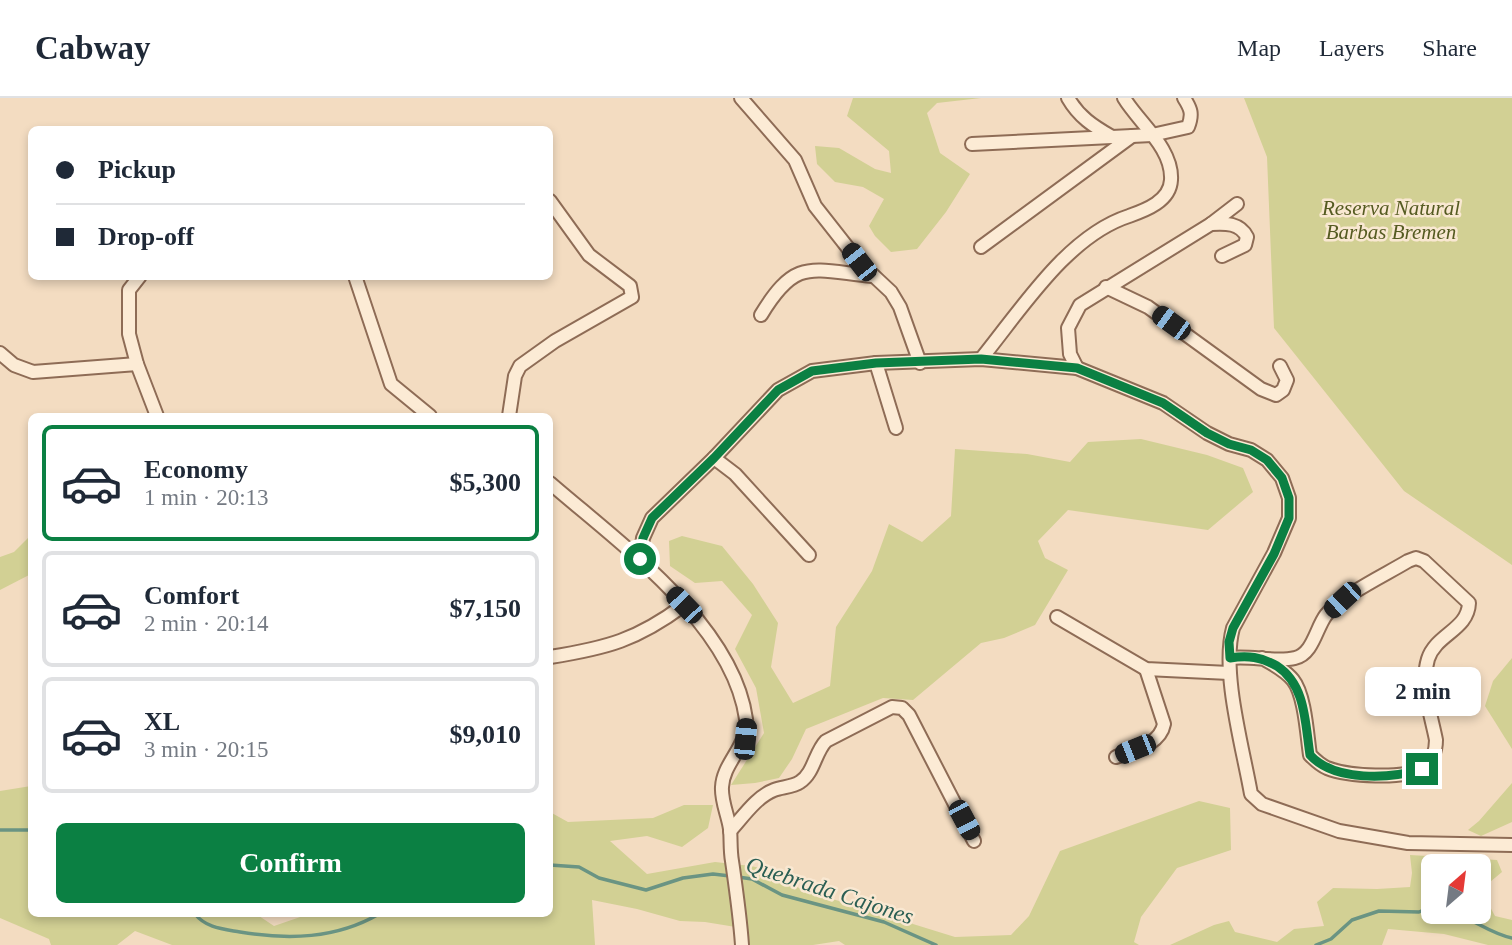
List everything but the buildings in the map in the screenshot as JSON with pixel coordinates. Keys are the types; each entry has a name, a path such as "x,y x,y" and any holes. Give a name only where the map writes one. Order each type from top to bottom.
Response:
{"street":[{"path":"741,98 795,160 816,206 872,276 891,292 900,307 920,363"},
{"path":"1068,98 1076,112 1091,125 1112,137"},
{"path":"981,359 1062,259 1100,227 1146,210 1168,192 1171,179 1166,156 1124,98"},
{"path":"972,144 1152,135 1188,127 1192,110 1184,98"},
{"path":"981,247 1132,136"},
{"path":"1077,368 1070,354 1068,328 1080,304 1210,224 1237,204"},
{"path":"509,413 515,376 520,366 555,341 632,297 629,286 589,255 553,205"},
{"path":"1210,224 1243,228 1247,237 1245,245 1222,256"},
{"path":"761,315 776,289 794,274 812,270 872,276"},
{"path":"138,280 129,290 129,334 156,413"},
{"path":"356,280 391,384 426,413"},
{"path":"1106,287 1148,307 1261,389 1276,395 1283,390 1287,380 1280,366"},
{"path":"0,352 14,365 33,372 137,364"},
{"path":"640,559 643,538 652,518 778,390 812,371 876,363 981,359 1077,368 1163,403 1207,433 1229,444 1251,450 1267,460 1282,478 1289,498 1289,518 1274,554 1233,628 1229,642 1229,673 1251,794 1262,804 1339,831 1408,843 1512,845"},
{"path":"876,363 897,428"},
{"path":"714,458 736,474 809,555"},
{"path":"553,486 640,559 684,605 723,656 739,687 746,722 745,739 723,776 722,791 730,831 742,945"},
{"path":"1230,658 1262,658 1296,658 1306,652 1326,615 1342,600 1416,558 1424,561 1469,603 1469,613 1463,622 1434,646 1428,657 1424,681 1436,750 1422,769 1405,774 1357,774 1326,768 1317,762 1310,755 1300,694 1295,682 1285,672 1262,658"},
{"path":"553,656 598,649 632,637 656,626 684,605"},
{"path":"1057,617 1146,669 1229,673"},
{"path":"1116,757 1153,742 1162,733 1164,724 1146,669"},
{"path":"730,831 757,801 771,791 800,783 826,741 892,707 901,708 909,715 974,841"}],"green space":[{"path":"853,98 981,98 937,103 927,113 940,153 970,174 946,212 917,249 891,252 869,226 884,199 863,187 835,182 817,164 815,146 839,148 875,169 891,173 889,151 847,116"},
{"name":"Reserva Natural Barbas Bremen","path":"1244,98 1512,98 1512,565 1404,491 1274,328 1267,157"},
{"path":"1141,439 1207,455 1243,468 1253,492 1208,530 1068,510 1038,541 1045,558 1068,570 1035,625 1004,638 981,643 913,700 883,698 806,729 792,759 779,778 731,785 764,733 756,688 735,649 752,615 722,581 695,583 670,566 669,541 682,536 722,546 753,584 778,623 771,667 793,703 830,686 836,627 872,571 889,524 922,542 951,516 955,449 1027,454 1070,462 1088,442"},
{"path":"28,538 28,576 0,590 0,557 14,552"},
{"path":"1512,658 1512,749 1485,706 1493,681"},
{"path":"1512,783 1512,822 1481,836 1468,830 1479,821"},
{"path":"28,786 28,917 260,917 274,926 300,917 553,917 553,814 568,822 653,818 684,805 713,805 708,828 682,847 647,836 610,841 647,874 715,862 751,866 773,871 802,890 839,901 879,904 913,924 955,937 1011,935 1029,916 1060,851 1199,801 1230,808 1231,850 1177,868 1141,917 1134,942 1139,945 845,945 839,941 813,945 748,945 748,929 680,921 592,900 595,945 172,945 135,931 117,945 51,945 49,939 0,918 0,791"},
{"path":"1410,855 1421,856 1421,924 1491,924 1491,909 1495,916 1512,920 1512,945 1488,945 1444,934 1388,929 1382,945 1170,945 1229,921 1235,932 1277,942 1294,929 1324,926 1317,902 1333,888 1410,887"},
{"path":"1491,860 1497,860 1502,872 1491,881"}],"waterway":[{"name":"Quebrada Cajones","path":"0,830 28,830"},
{"name":"Quebrada Cajones","path":"553,865 579,867 599,878 646,890 683,878 713,874 730,876"},
{"name":"Quebrada Cajones","path":"738,877 752,879 782,895 884,922 936,945"},
{"name":"Quebrada Cajones","path":"1316,945 1331,939 1352,920 1379,911 1421,911"},
{"name":"Quebrada Cajones","path":"197,917 221,929 276,936 329,933 373,917"},
{"name":"Quebrada Cajones","path":"1479,924 1512,938"}],"route":[{"path":"640,559 643,538 652,518 778,390 812,371 876,363 981,359 1077,368 1163,403 1207,433 1229,444 1251,450 1267,460 1282,478 1289,498 1289,518 1274,554 1233,628 1229,642 1230,658 1262,658 1285,672 1295,682 1300,694 1310,755 1326,768 1379,775 1405,774 1422,769"}]}
